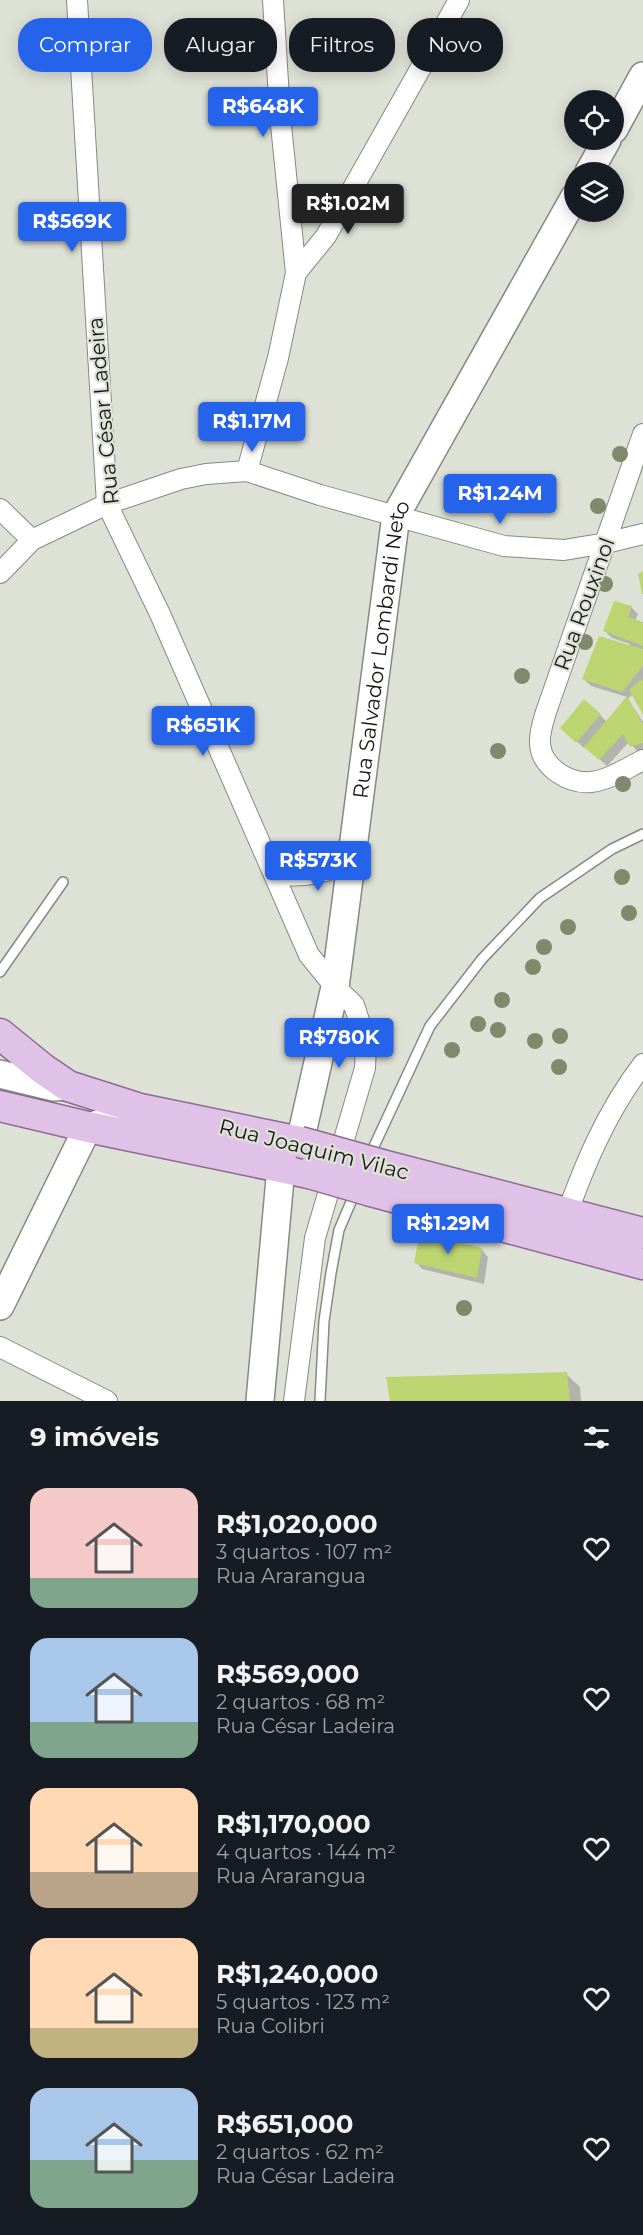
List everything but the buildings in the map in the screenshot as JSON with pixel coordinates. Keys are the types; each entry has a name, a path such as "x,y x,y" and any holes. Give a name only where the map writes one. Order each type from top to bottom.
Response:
{"main road":[{"path":"624,111 643,76"},
{"name":"Rua Salvador Lombardi Neto","path":"260,1401 288,1148 335,987 396,515 564,216"},
{"name":"Rua Joaquim Vilac","path":"0,1034 68,1086 140,1109 288,1148 557,1241 643,1264"},
{"path":"0,1074 53,1087 68,1086"},
{"name":"Rua Joaquim Vilac","path":"0,1106 88,1127 288,1148 309,1173 377,1178 567,1213 643,1233"},
{"path":"0,1306 88,1127 140,1109"}],"street":[{"name":"Rua César Ladeira","path":"76,0 107,504 160,615 309,954 335,987 354,1005 366,1042 365,1068 315,1238 294,1401"},
{"path":"247,471 278,358 296,273 280,115 273,0"},
{"path":"296,273 326,236 459,0"},
{"name":"Rua Rouxinol","path":"643,434 540,730 540,745 545,760 568,779 593,782 611,777 643,760"},
{"path":"0,573 32,540 107,504 189,477 247,471 320,495 504,546 564,550 643,534"},
{"path":"0,509 32,540"},
{"path":"274,874 302,876 319,873 336,868 353,859"},
{"path":"557,1241 597,1137 623,1090 643,1064"},
{"path":"0,1347 107,1401"}],"lane":[{"path":"320,1401 324,1320 339,1230 379,1133 430,1026 482,959 540,898 612,849 643,834"},
{"path":"0,972 63,882"}]}
